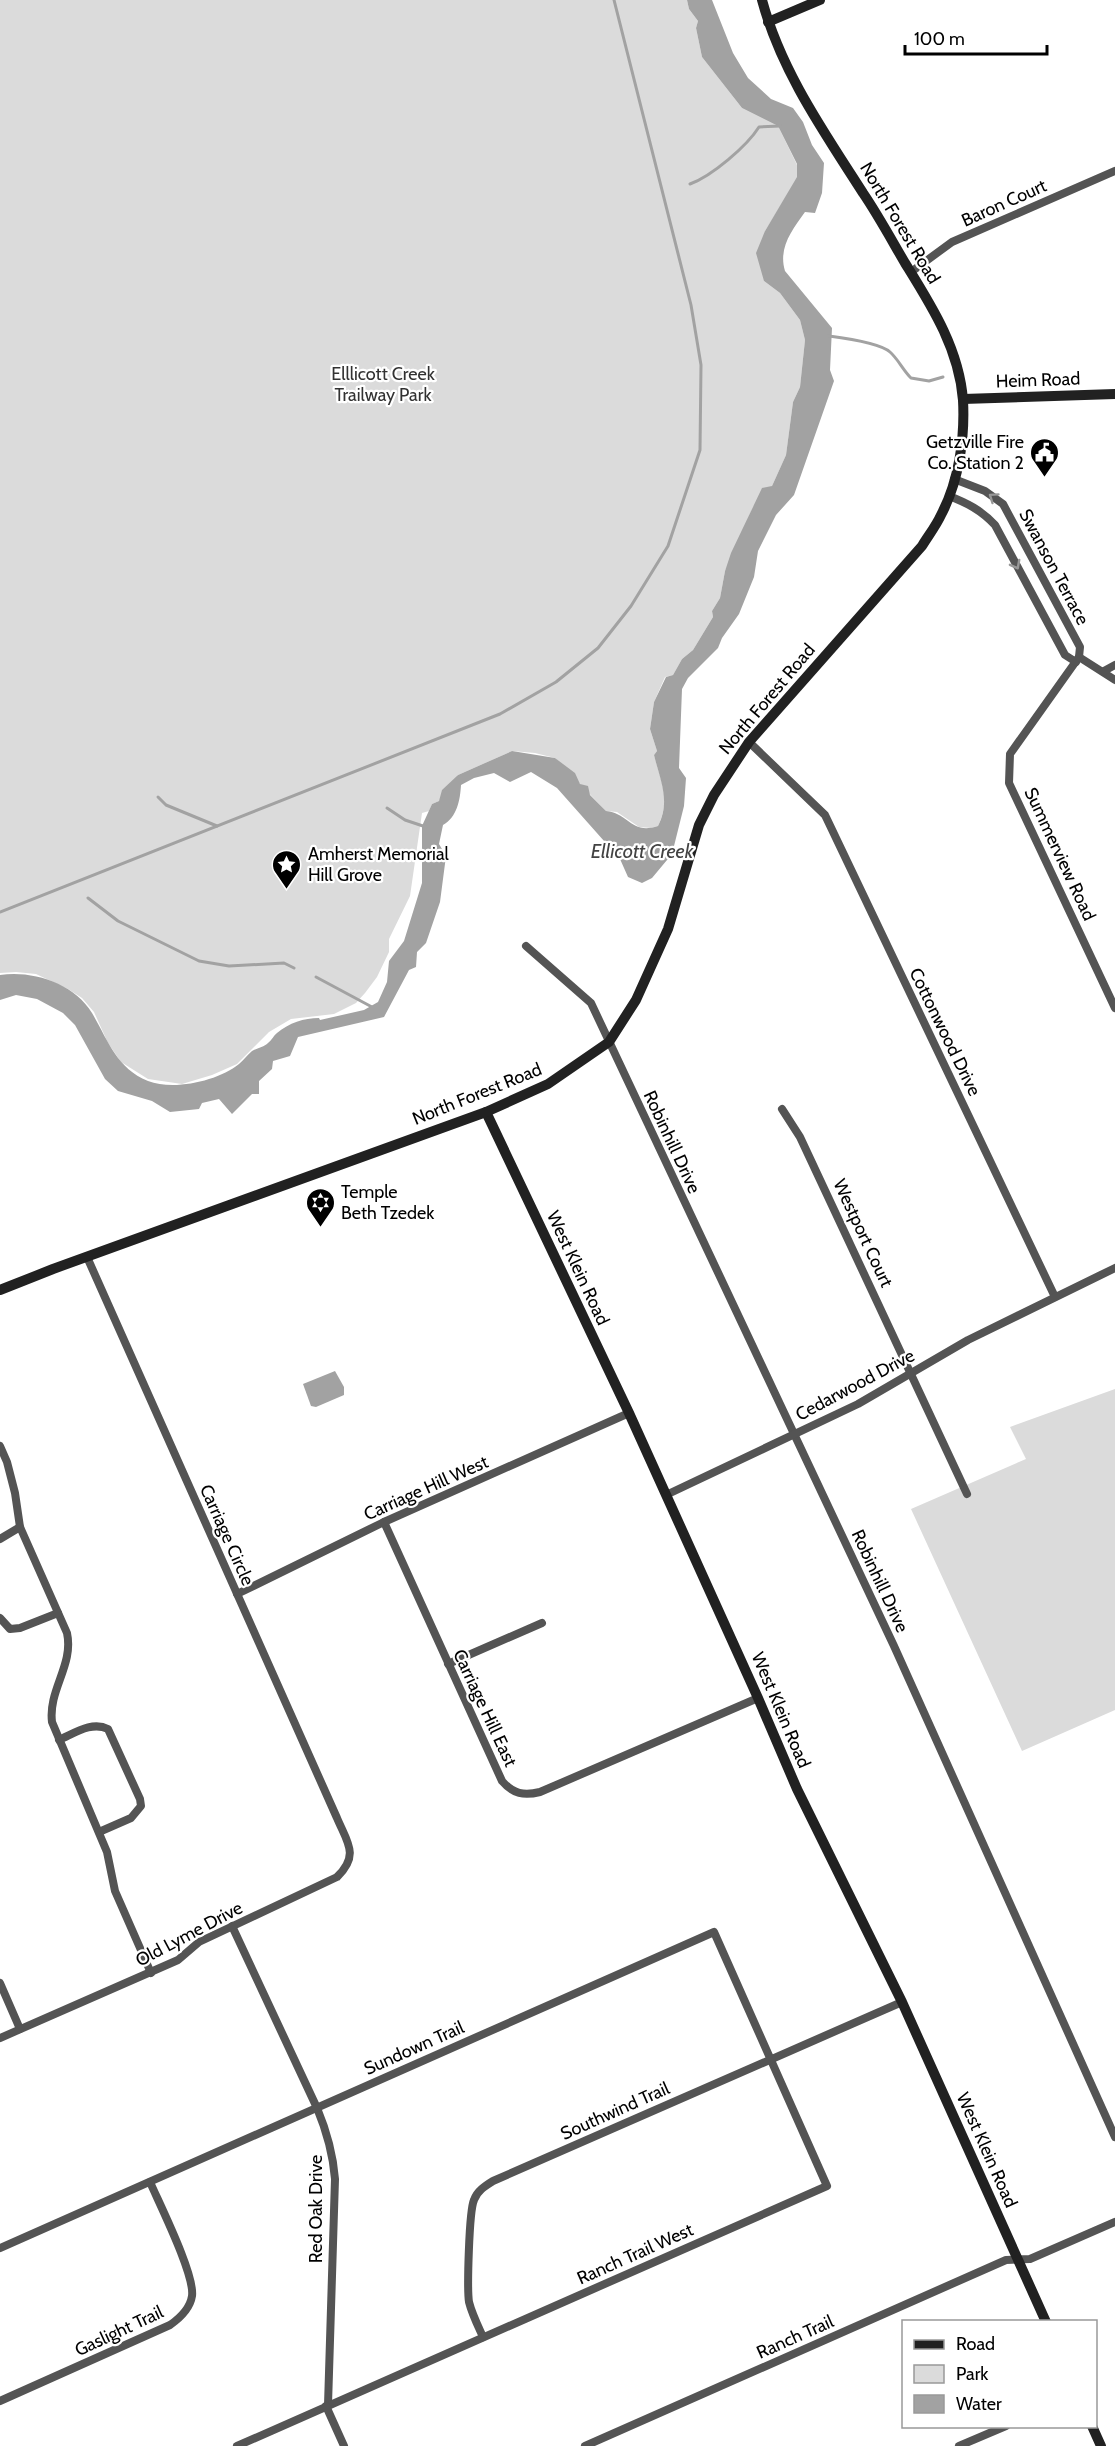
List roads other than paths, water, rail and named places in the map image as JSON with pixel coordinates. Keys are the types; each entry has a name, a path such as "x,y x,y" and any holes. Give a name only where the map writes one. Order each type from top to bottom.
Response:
{"street":[{"name":"North Forest Road","path":"0,1290 486,1112 548,1084 609,1042 636,1000 668,929 699,825 714,795 749,742 922,546 941,515 954,479 963,435 963,399 957,367 945,331 864,195 813,117 768,22 762,0"},
{"path":"768,22 820,0"},
{"name":"Baron Court","path":"911,272 952,242 1115,171"},
{"name":"Heim Road","path":"963,399 1115,394"},
{"name":"Swanson Terrace","path":"954,479 985,491 1003,504 1080,647 1077,659"},
{"name":"Swanson Terrace","path":"949,496 971,505 995,525 1065,655 1104,671 1115,680"},
{"name":"Summerview Road","path":"1077,659 1010,754 1009,783 1115,1008"},
{"path":"1104,671 1115,665"},
{"name":"Cottonwood Drive","path":"749,742 825,815 1055,1298"},
{"name":"Robinhill Drive","path":"526,946 591,1003 922,1708 1115,2137"},
{"name":"Westport Court","path":"782,1109 800,1137 967,1494"},
{"name":"West Klein Road","path":"486,1112 629,1413 797,1789 902,2002 1045,2320"},
{"name":"Carriage Circle","path":"87,1257 339,1825"},
{"path":"1055,1298 1115,1268"},
{"name":"Cedarwood Drive","path":"666,1495 858,1404 968,1340 1055,1298"},
{"name":"Carriage Hill West","path":"237,1594 384,1522 629,1413"},
{"path":"0,1446 10,1472 20,1527 58,1613 69,1644 67,1662 51,1707 52,1722 107,1852 115,1891 151,1973"},
{"name":"Carriage Hill East","path":"384,1522 502,1781 513,1791 522,1795 540,1792 758,1698"},
{"path":"0,1539 20,1527"},
{"path":"0,1618 10,1629 20,1628 58,1613"},
{"path":"448,1664 542,1623"},
{"path":"59,1740 92,1725 108,1729 140,1799 141,1806 131,1818 99,1832"},
{"name":"Old Lyme Drive","path":"0,2038 151,1973 178,1960 199,1942 337,1877 349,1863 351,1856 339,1825"},
{"name":"Red Oak Drive","path":"232,1926 317,2108 330,2142 335,2180 327,2406 344,2446"},
{"name":"Sundown Trail","path":"0,2248 714,1932 771,2059"},
{"path":"0,1983 20,2029"},
{"name":"Southwind Trail","path":"483,2337 472,2311 468,2293 472,2206 478,2193 493,2181 902,2002"},
{"name":"Ranch Trail West","path":"237,2446 827,2186 771,2059"},
{"name":"Gaslight Trail","path":"0,2401 170,2325 186,2311 190,2303 192,2284 150,2182"},
{"name":"Ranch Trail","path":"585,2446 1005,2260 1030,2259 1115,2222"},
{"path":"959,2446 1004,2428"},
{"path":"1092,2428 1101,2446"}],"water":[{"name":"Ellicott Creek","path":"687,0 712,0 733,53 748,78 771,99 793,108 803,122 812,145 824,163 822,193 815,213 805,212 795,226 785,247 783,263 785,271 832,328 830,370 834,381 794,495 776,515 758,551 754,577 739,614 722,638 718,648 688,678 682,689 679,768 686,778 684,806 672,854 652,878 642,883 628,877 620,859 557,788 531,772 510,782 494,773 474,778 461,785 457,808 452,818 443,825 439,844 446,856 440,902 426,943 417,952 416,967 409,970 384,1017 298,1037 290,1056 273,1061 272,1069 259,1081 259,1094 252,1094 232,1114 219,1099 202,1103 199,1109 170,1112 152,1101 118,1091 105,1079 75,1025 63,1013 37,999 16,995 0,1000 0,975 38,977 63,986 75,994 92,1013 120,1061 137,1075 159,1084 195,1083 230,1070 252,1051 266,1044 282,1029 292,1024 308,1019 319,1018 320,1020 364,1010 378,1002 387,982 389,961 404,941 422,883 422,826 432,804 439,801 442,790 458,775 512,751 555,758 575,773 580,784 588,786 590,795 606,811 620,815 642,828 658,826 664,808 664,799 654,755 657,751 650,729 654,702 666,677 673,675 682,659 693,650 713,617 712,611 720,598 731,553 762,488 772,486 786,455 793,402 800,387 805,340 800,320 780,293 764,281 756,253 765,231 797,177 797,164 778,126 742,108 702,57 696,28 698,21 689,9"},
{"path":"335,1371 344,1387 344,1395 316,1407 311,1406 303,1384"}],"waterway":[{"path":"0,912 500,714 556,682 598,648 631,606 668,546 700,450 701,365 691,305 614,0"},
{"path":"690,184 728,160 759,127 780,126"},
{"path":"829,336 861,341 885,349 893,355 911,378 929,381 943,377"},
{"path":"158,797 166,805 217,826"},
{"path":"387,808 405,820 426,827"},
{"path":"88,898 118,921 199,961 229,966 284,963 294,968"},
{"path":"316,977 372,1007"}],"place":[{"name":"Getzville Fire Co. Station 2","path":"1045,478"},
{"name":"Amherst Memorial Hill Grove","path":"287,890"},
{"name":"Temple Beth Tzedek","path":"320,1228"}],"park label":[{"name":"Elllicott Creek Trailway Park","path":"383,384"}]}
